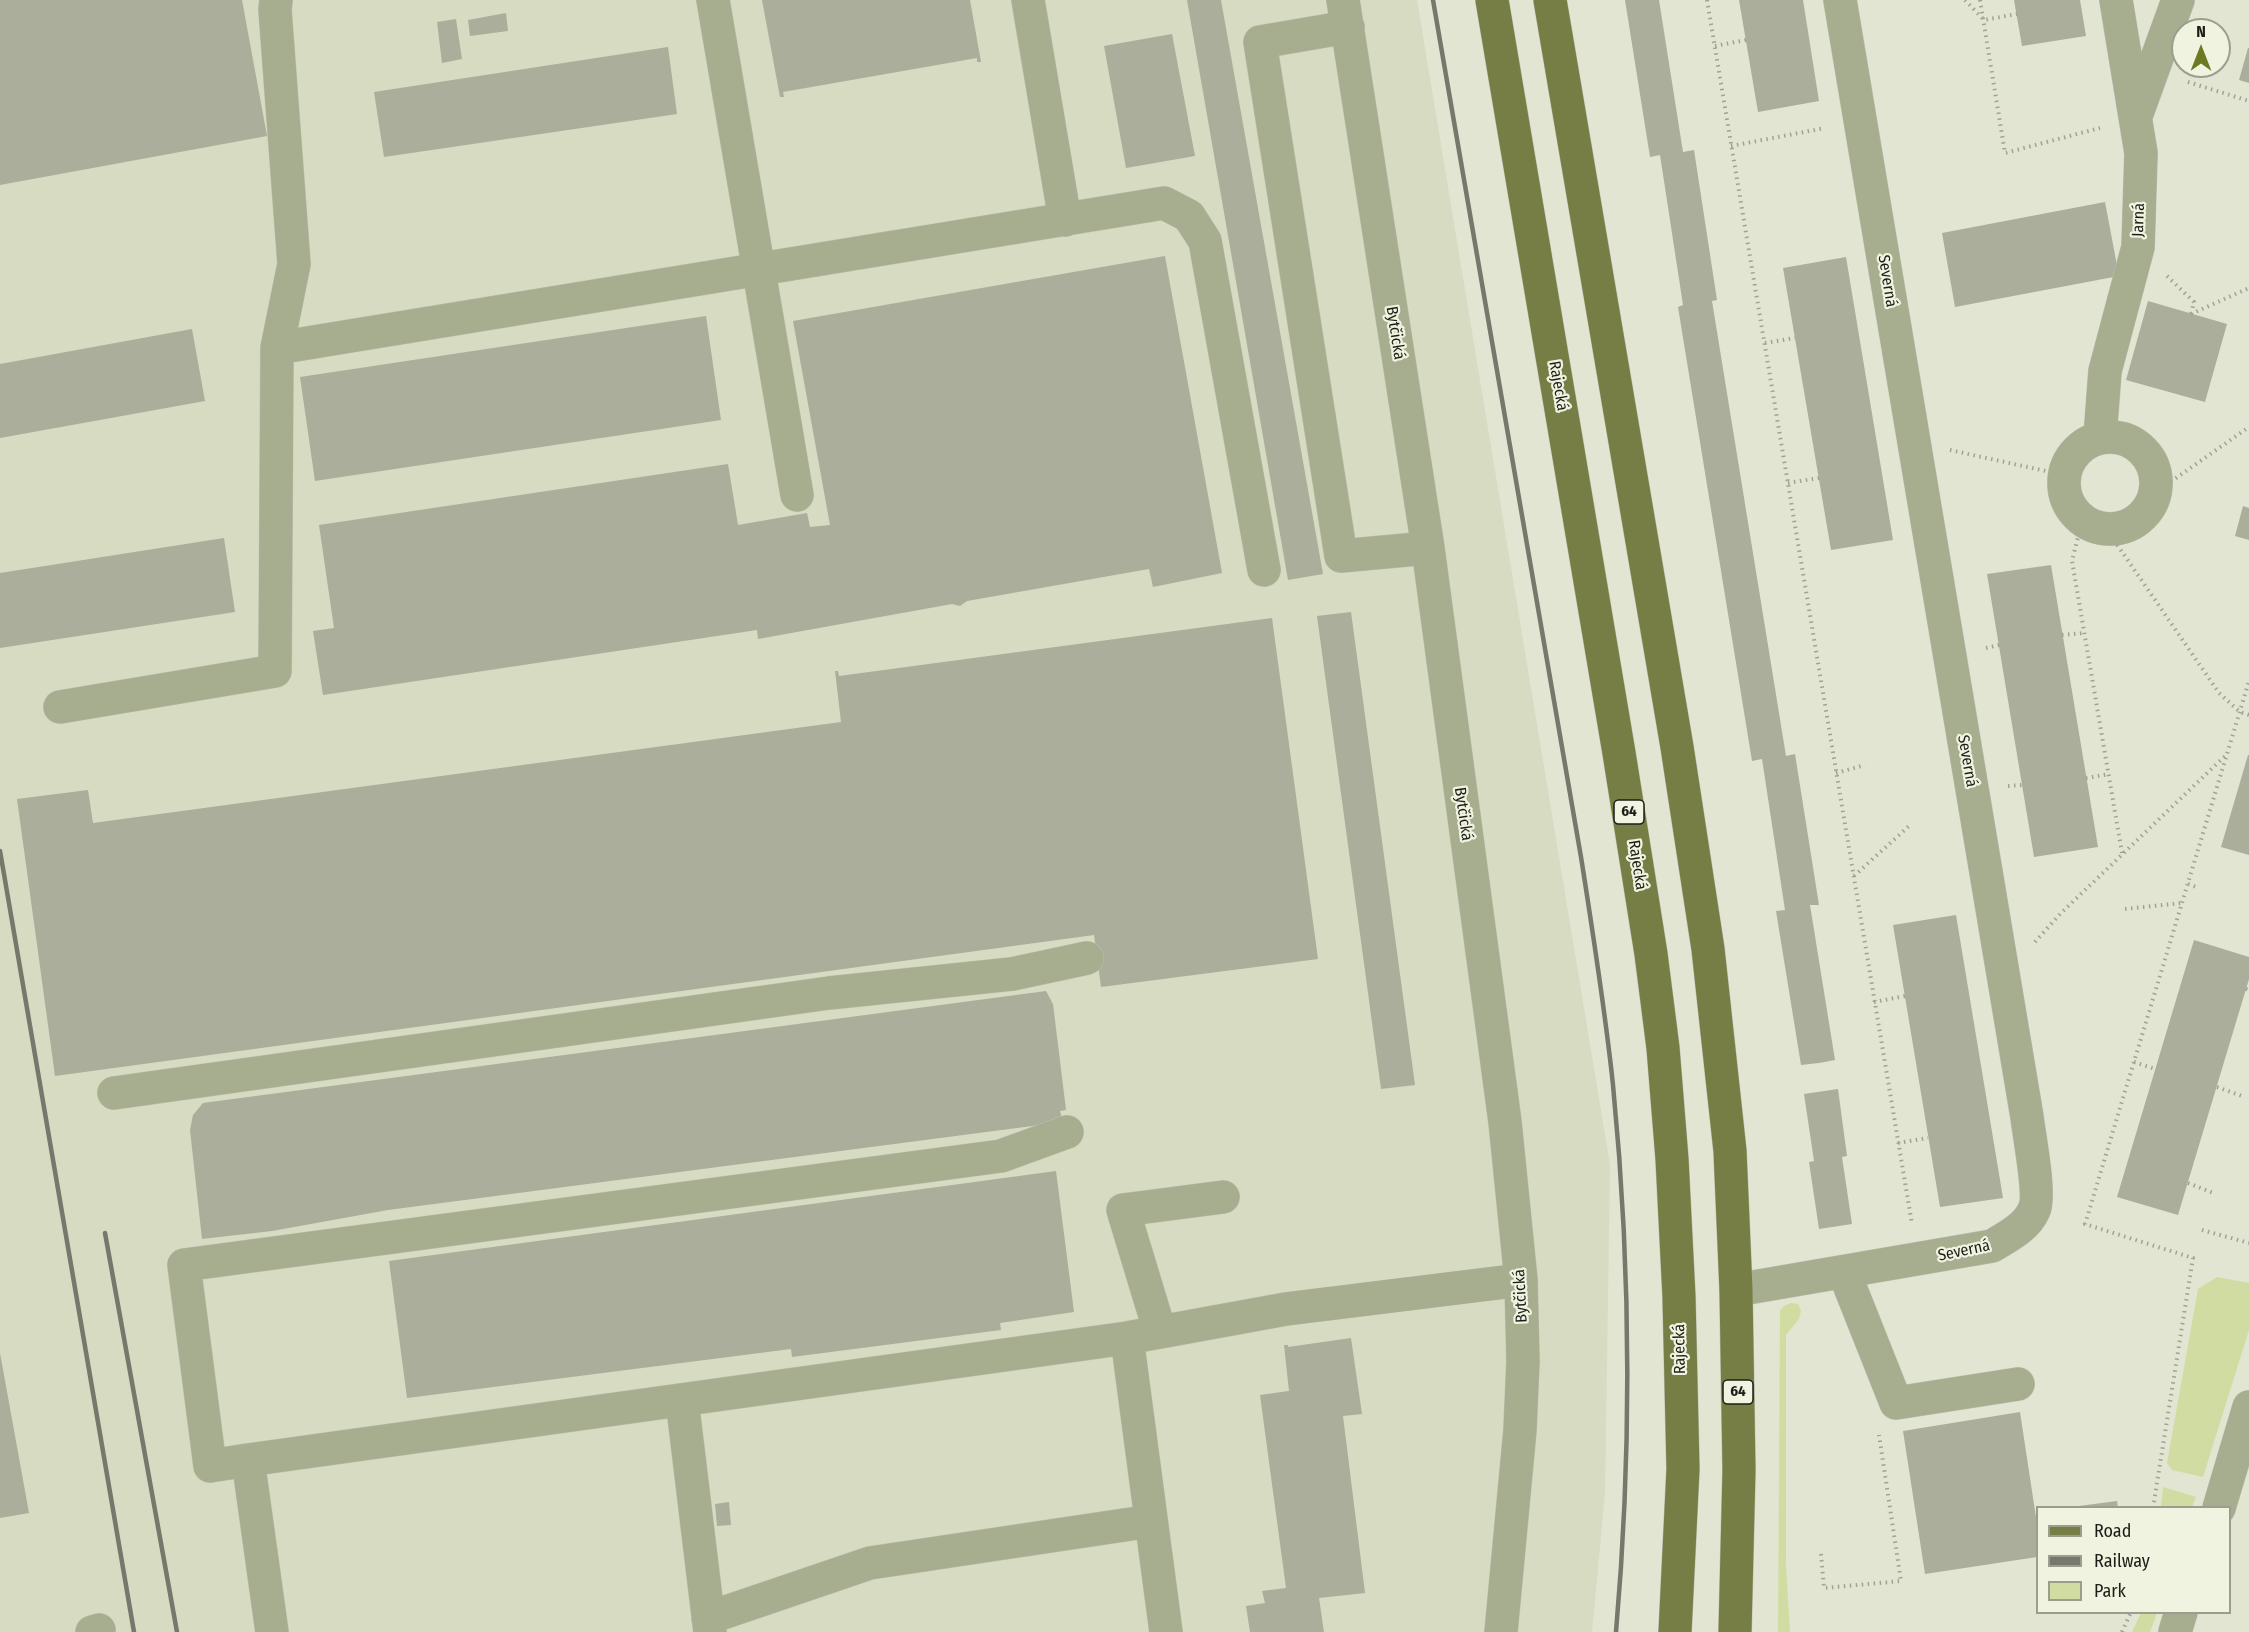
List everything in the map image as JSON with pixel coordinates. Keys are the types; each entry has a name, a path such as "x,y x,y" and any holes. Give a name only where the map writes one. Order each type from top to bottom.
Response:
{"main road":[{"name":"Rajecká","path":"1492,0 1619,753 1651,954 1663,1048 1677,1263 1683,1469 1675,1632"},
{"name":"64","path":"1550,0 1677,747 1708,949 1730,1151 1736,1290 1739,1470 1735,1632"}],"street":[{"path":"60,706 275,671 277,348 294,264 276,0"},
{"path":"713,0 797,495"},
{"path":"1028,0 1065,220"},
{"name":"Severná","path":"1736,1290 1992,1246 2018,1230 2035,1209 2036,1176 1840,0"},
{"name":"Jarná","path":"2100,437 2105,371 2138,247 2141,153 2116,0"},
{"path":"2136,118 2178,0"},
{"path":"1346,13 1260,42 1341,556 1428,548"},
{"name":"Bytčická","path":"1346,13 1428,548 1505,1122 1521,1280 1523,1360 1520,1430 1501,1632"},
{"path":"277,348 1164,203 1189,216 1205,241 1264,570"},
{"path":"2116,436 2130,441 2143,450 2152,462 2156,477 2156,492 2144,515 2127,526 2095,526 2073,512 2063,488 2064,475 2068,462 2076,450 2100,437 2116,436"},
{"path":"114,1093 829,993 1012,974 1087,957"},
{"path":"1067,1132 1001,1156 184,1265 210,1466 1126,1338 1286,1310 1521,1280"},
{"path":"1160,1332 1123,1210 1223,1197"},
{"path":"1844,1272 1896,1403 2018,1384"},
{"path":"1126,1338 1166,1632"},
{"path":"682,1400 709,1625 870,1563 1151,1521"},
{"path":"2219,1506 2249,1407"},
{"path":"248,1460 272,1632"}],"path":[{"path":"1707,0 1918,1260"},
{"path":"1965,0 1984,20"},
{"path":"1980,0 2005,153 2136,118"},
{"path":"1984,20 2017,14"},
{"path":"1715,46 1746,40"},
{"path":"2152,71 2249,101"},
{"path":"1731,146 1860,121"},
{"path":"2194,302 2191,314 2249,288"},
{"path":"1765,343 1795,338"},
{"path":"2156,492 2249,427"},
{"path":"1914,442 2064,475"},
{"path":"1788,483 1819,478"},
{"path":"2122,854 2072,561 2095,526 2220,693 2240,712 2249,715"},
{"path":"2062,635 2084,633"},
{"path":"2153,1506 2193,1258 2085,1224 2249,681"},
{"path":"2003,979 2060,914 2227,754"},
{"path":"1836,773 1865,765"},
{"path":"2086,778 2109,774"},
{"path":"1854,877 1909,826"},
{"path":"2188,884 2199,888"},
{"path":"2125,909 2182,903"},
{"path":"1874,1002 1905,996"},
{"path":"2134,1062 2156,1069"},
{"path":"2217,1087 2242,1096"},
{"path":"1898,1143 1928,1138"},
{"path":"2188,1183 2213,1193"},
{"path":"2202,1230 2249,1243"},
{"path":"1821,1554 1824,1588 1901,1581 1874,1406 1896,1403"},
{"path":"2122,1632 2130,1614"}],"shaded area":[{"path":"0,0 1417,0 1610,1165 1605,1493 1592,1632 0,1632"}],"green space":[{"path":"2217,1277 2249,1283 2249,1330 2203,1477 2172,1470 2167,1463 2198,1289"},
{"path":"1791,1303 1798,1304 1801,1311 1799,1319 1786,1335 1786,1565 1790,1632 1778,1632 1780,1311"},
{"path":"2163,1487 2196,1497 2192,1506 2161,1506"},
{"path":"2141,1614 2157,1614 2150,1632 2132,1632"}],"building":[{"path":"0,0 242,0 267,136 0,185"},
{"path":"762,0 970,0 981,62 977,62 977,58 783,92 784,97 780,97"},
{"path":"1187,0 1221,0 1323,574 1288,580"},
{"path":"1625,0 1659,0 1683,152 1694,150 1717,300 1712,301 1786,756 1795,754 1819,905 1810,905 1835,1060 1801,1065 1776,911 1785,910 1762,759 1752,761 1678,307 1683,305 1660,155 1650,157"},
{"path":"1739,0 1803,0 1819,101 1758,112"},
{"path":"2014,0 2080,0 2086,36 2022,46"},
{"path":"506,13 508,31 470,36 468,20"},
{"path":"456,19 462,59 442,63 437,22"},
{"path":"1172,34 1195,156 1126,168 1104,46"},
{"path":"668,47 677,114 384,157 374,92"},
{"path":"2249,48 2249,83 2239,80"},
{"path":"2105,202 2119,276 1955,307 1942,233"},
{"path":"1165,256 1222,573 1153,587 1149,569 967,601 960,606 952,604 758,639 757,630 323,695 313,631 334,628 319,525 728,464 738,525 807,513 810,527 830,525 793,321"},
{"path":"1846,257 1893,540 1831,550 1783,268"},
{"path":"2148,301 2227,324 2205,402 2126,380"},
{"path":"706,316 721,420 315,481 300,377"},
{"path":"192,329 205,401 0,438 0,364"},
{"path":"2243,506 2249,508 2249,540 2235,536"},
{"path":"224,538 235,612 0,648 0,573"},
{"path":"2051,565 2098,847 2034,857 1987,574"},
{"path":"1351,612 1415,1085 1381,1089 1317,616"},
{"path":"1272,618 1318,959 1101,987 1094,935 55,1076 17,799 88,790 93,823 841,722 835,671 838,671 839,676"},
{"path":"2249,755 2249,855 2221,847"},
{"path":"1956,915 2003,1198 1940,1207 1893,925"},
{"path":"2194,940 2249,957 2249,979 2178,1215 2117,1197"},
{"path":"1046,991 1053,1004 1066,1110 1060,1111 1063,1122 388,1210 272,1231 202,1239 190,1130 193,1115 203,1103"},
{"path":"1838,1089 1847,1156 1842,1157 1852,1224 1819,1229 1809,1162 1814,1161 1804,1094"},
{"path":"1056,1171 1074,1312 1000,1323 1001,1330 792,1357 791,1349 407,1398 389,1261"},
{"path":"1351,1338 1362,1414 1343,1416 1365,1593 1319,1598 1324,1632 1250,1632 1246,1606 1265,1603 1262,1591 1286,1588 1260,1395 1289,1391 1284,1345 1288,1347"},
{"path":"0,1353 29,1513 0,1518"},
{"path":"2020,1412 2036,1517 2036,1557 1925,1574 1903,1431"},
{"path":"2117,1501 2118,1506 2079,1506"},
{"path":"729,1502 731,1525 717,1526 715,1504"}],"railway":[{"path":"1433,0 1581,857 1610,1056 1623,1222 1627,1358 1625,1495 1616,1632"},
{"path":"0,851 134,1632"},
{"path":"105,1233 177,1632"}]}
